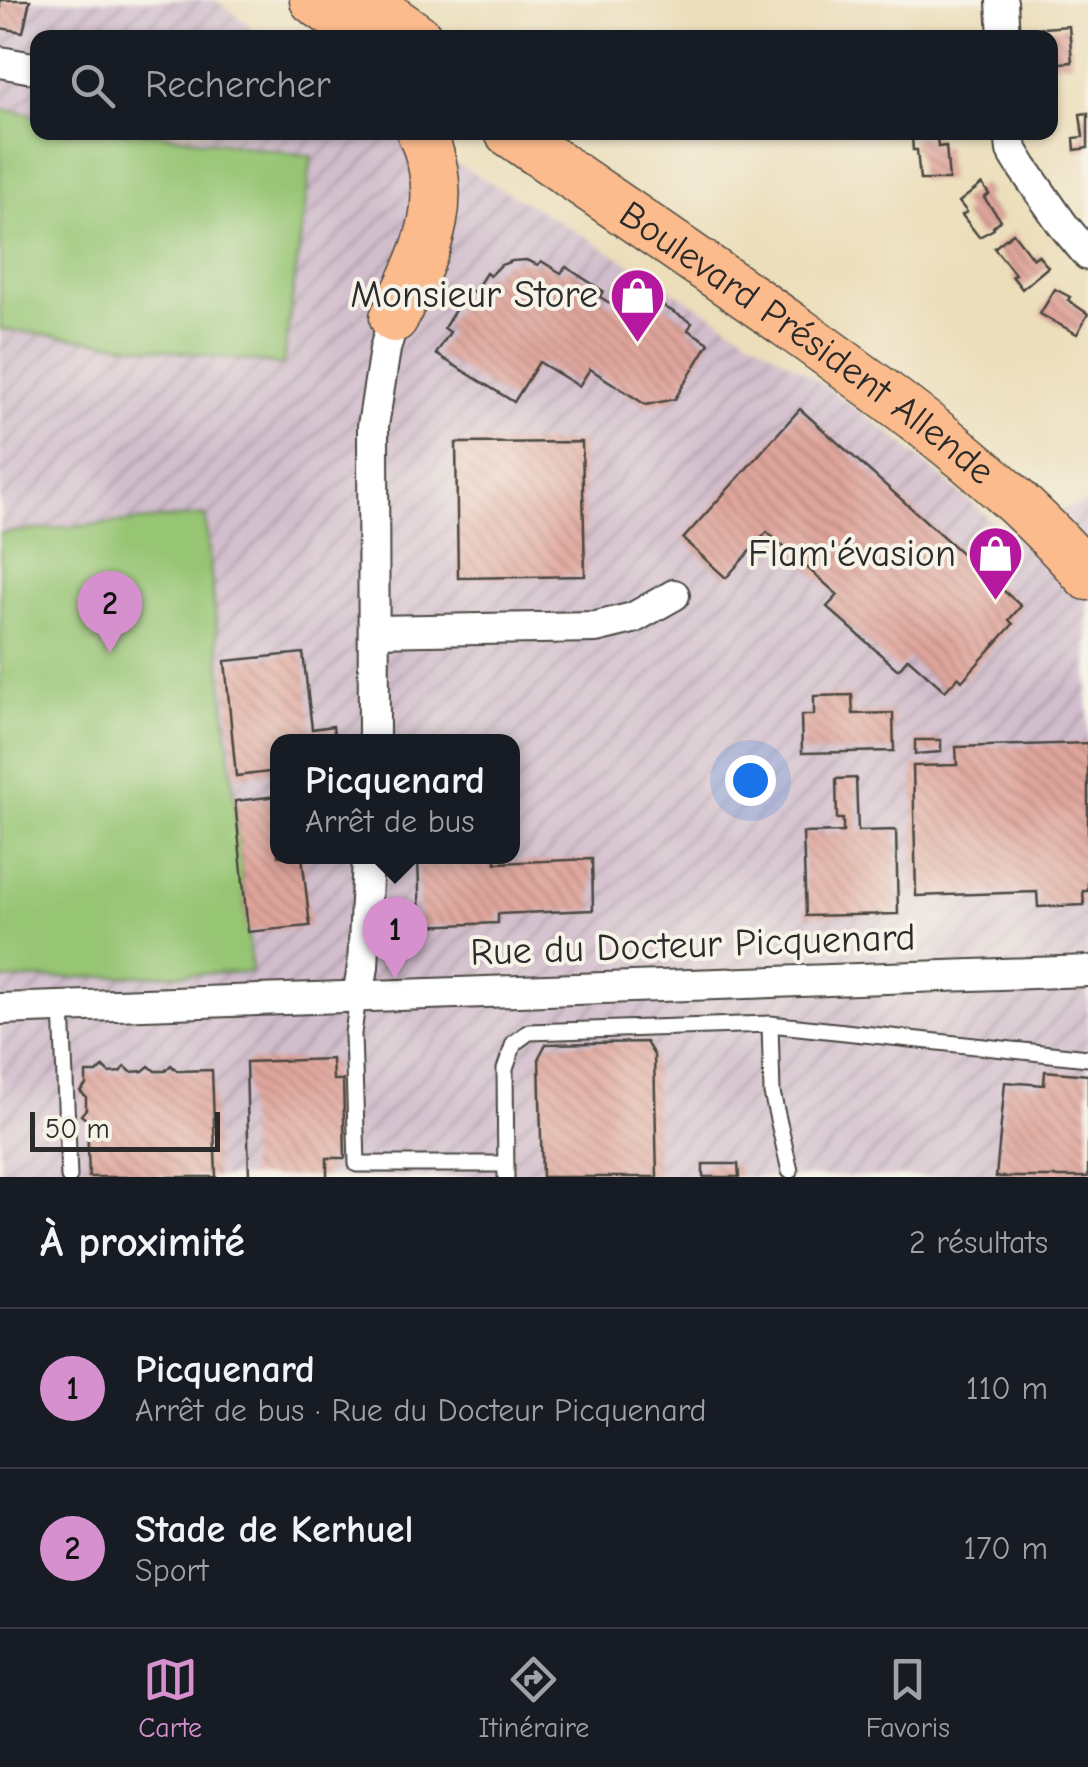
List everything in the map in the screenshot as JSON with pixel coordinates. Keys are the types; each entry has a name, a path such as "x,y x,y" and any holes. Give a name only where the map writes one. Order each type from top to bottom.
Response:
{"main road":[{"path":"274,0 314,30"},
{"path":"314,0 357,30"},
{"path":"364,0 407,30"},
{"path":"394,318 424,253 435,214 436,175 424,140"},
{"name":"Boulevard Président Allende","path":"522,140 836,358 937,435 1024,509 1088,576"},
{"name":"Boulevard Président Allende","path":"570,140 901,366 1016,460 1088,534"}],"street":[{"path":"1002,2 1004,30"},
{"path":"0,62 30,68"},
{"path":"1011,140 1012,150 1062,225 1088,255"},
{"path":"374,734 373,426 394,318"},
{"path":"374,631 596,627 633,618 674,596"},
{"path":"358,996 368,864"},
{"name":"Rue du Docteur Picquenard","path":"0,1010 1088,971"}],"lane":[{"path":"358,996 353,1034 357,1164 506,1171 505,1069 508,1055 520,1037 530,1032 770,1024 1088,1058"},
{"path":"62,1007 69,1177"},
{"path":"770,1024 772,1093 790,1171"}],"shaded area":[{"path":"0,0 216,0 255,30 30,30 30,140 415,140 586,237 805,372 887,431 998,526 1088,503 1088,1177 0,1177"}],"green space":[{"path":"0,109 30,114 30,140 202,140 312,156 283,365 0,329"},
{"path":"205,515 252,972 0,980 0,533"}],"building":[{"path":"0,0 30,0 23,32 0,28"},
{"path":"1069,26 1072,62 1058,63 1058,30 1030,29"},
{"path":"1088,113 1088,148 1075,150 1074,138 1083,137 1080,114"},
{"path":"912,140 937,140 938,147 946,146 949,180 920,180 917,150 913,150"},
{"path":"982,184 989,194 984,198 1001,220 979,237 962,215 967,212 959,202"},
{"path":"1013,233 1033,259 1038,255 1048,267 1022,289 994,248"},
{"path":"526,260 538,265 541,261 561,273 566,267 603,291 600,297 618,308 627,292 649,306 653,300 692,323 688,330 709,343 675,399 646,405 590,369 579,386 539,362 514,402 436,354 450,332 444,328 468,289 474,292 486,273 490,276 501,265"},
{"path":"1055,289 1088,314 1077,334 1040,314"},
{"path":"800,409 1021,606 1009,620 1013,624 962,681 958,677 945,691 908,658 897,669 827,607 838,595 767,532 726,578 683,539"},
{"path":"582,442 585,576 458,578 456,443"},
{"path":"303,653 312,729 333,726 334,734 270,734 270,772 236,776 225,661"},
{"path":"852,695 853,714 893,713 894,751 802,753 801,715 814,715 814,696"},
{"path":"915,740 941,740 941,752 915,754"},
{"path":"1088,743 1088,891 1083,891 1084,905 1038,907 1037,892 916,896 913,766 957,765 956,747"},
{"path":"856,778 858,831 896,830 898,914 806,916 803,833 843,832 843,819 837,819 836,779"},
{"path":"270,797 270,864 303,864 310,926 248,932 235,801"},
{"path":"592,859 593,910 498,914 498,923 420,926 418,864"},
{"path":"646,1042 654,1055 657,1177 542,1177 539,1057 546,1044"},
{"path":"332,1059 333,1080 343,1080 345,1158 327,1158 327,1177 249,1177 246,1062"},
{"path":"171,1065 177,1071 212,1070 216,1177 89,1177 87,1120 81,1115 86,1109 86,1097 80,1091 86,1085 86,1073 97,1073 103,1067 109,1073 120,1072 125,1066 131,1072 149,1066 165,1071"},
{"path":"1045,1071 1088,1075 1088,1177 996,1177 1005,1082 1044,1085"},
{"path":"703,1164 738,1164 739,1177 703,1177"}],"place":[{"name":"Monsieur Store","path":"637,344"},
{"name":"Flam'évasion","path":"995,603"},
{"name":"Stade de Kerhuel","path":"110,653"},
{"name":"Picquenard","path":"395,979"}]}
